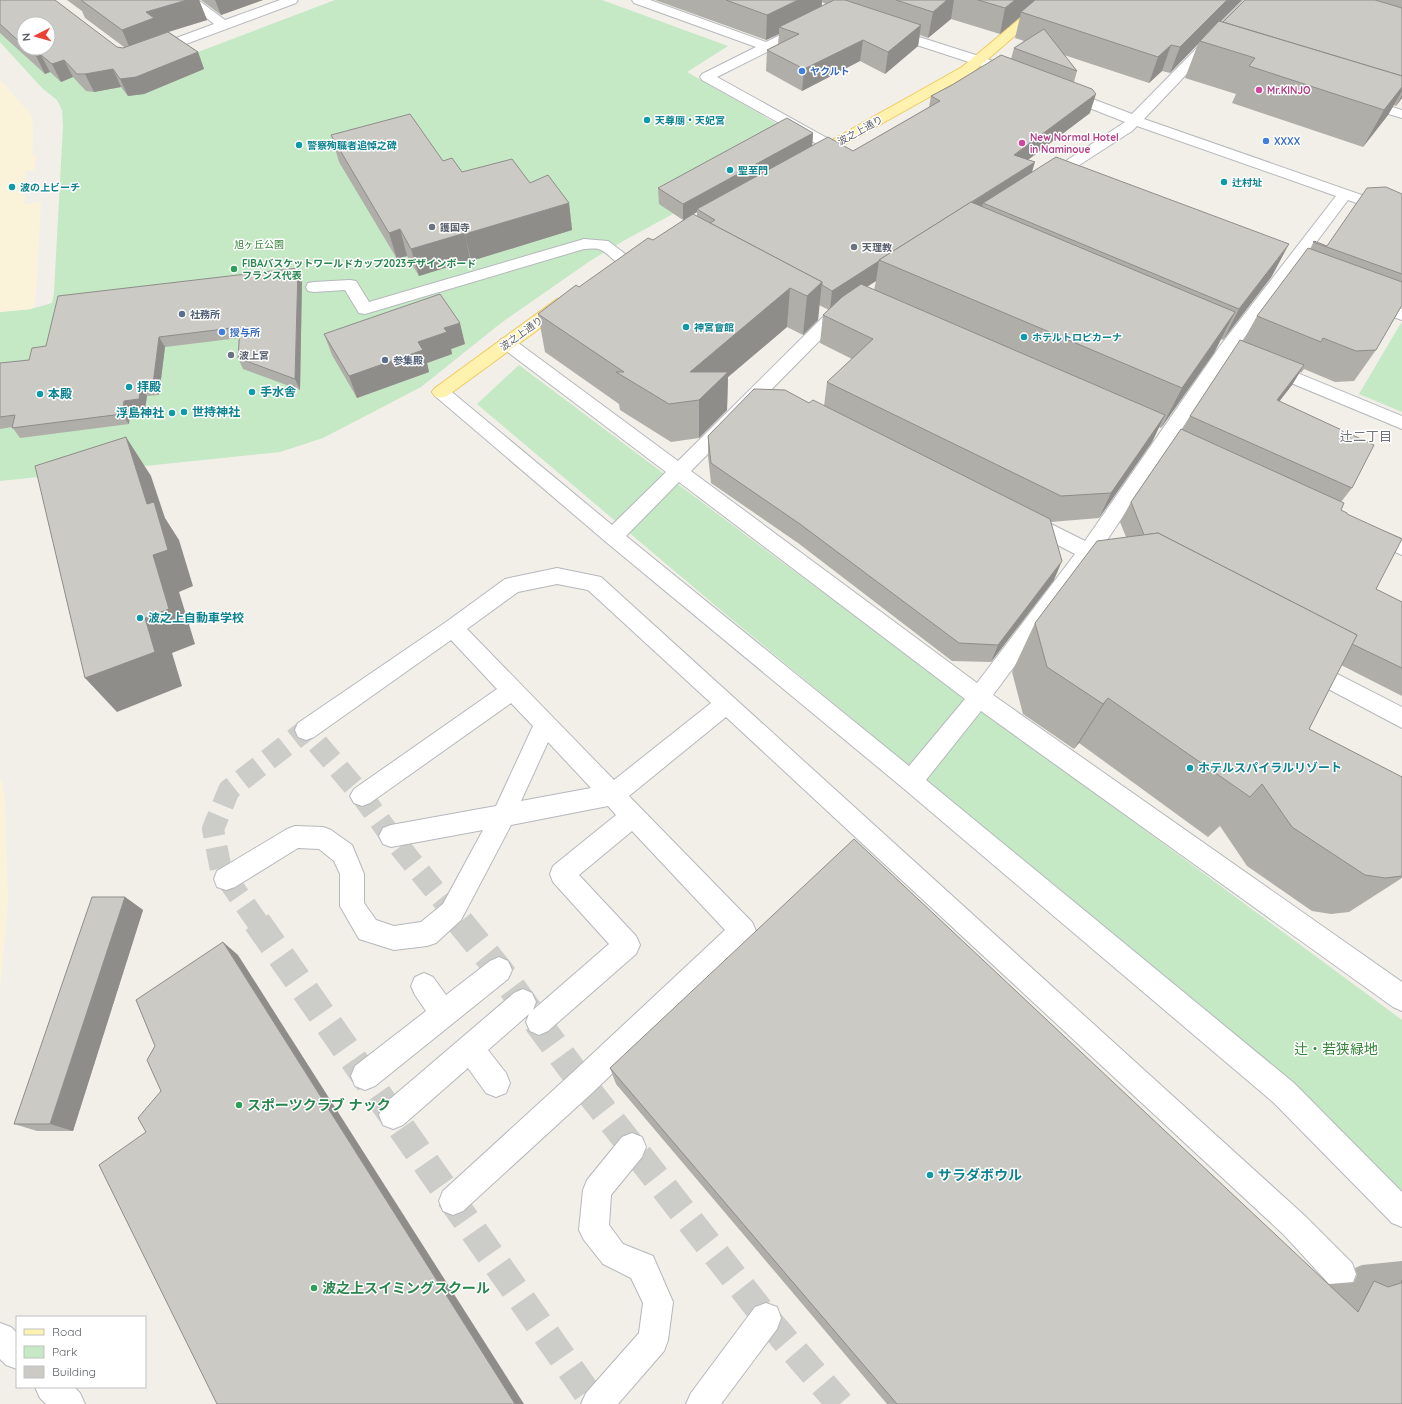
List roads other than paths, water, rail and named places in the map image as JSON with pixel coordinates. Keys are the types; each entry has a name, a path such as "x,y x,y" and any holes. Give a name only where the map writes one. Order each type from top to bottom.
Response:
{"main road":[{"name":"波之上通り","path":"798,165 956,77 980,61 1050,0"},
{"name":"波之上通り","path":"441,392 572,297"}],"street":[{"path":"190,0 224,26"},
{"path":"144,54 292,0"},
{"path":"638,0 766,47"},
{"path":"832,146 707,77 833,12 850,0"},
{"path":"1033,188 1127,128 1251,0"},
{"path":"819,7 848,17"},
{"path":"877,27 980,61 1026,79"},
{"path":"1202,51 1217,56"},
{"path":"1055,90 1134,120 1402,214"},
{"path":"1350,98 1402,114"},
{"path":"911,781 979,697 1088,552 1166,439 1295,274 1345,194"},
{"path":"314,287 350,285 366,309 584,244 602,244 626,262"},
{"path":"1352,296 1402,315"},
{"path":"613,537 679,472 770,391 825,316 856,303"},
{"path":"507,343 979,697 1402,998"},
{"path":"1234,353 1402,423"},
{"path":"441,392 613,537 911,781 1284,1093 1402,1213"},
{"path":"1010,512 1116,566"},
{"path":"1352,524 1402,547"},
{"path":"306,730 453,628 512,585 557,576 594,583 1294,1225 1342,1274"},
{"path":"453,628 743,931 582,1083 453,1201"},
{"path":"1290,659 1402,718"},
{"path":"362,796 512,690"},
{"path":"391,836 613,795 726,704"},
{"path":"226,879 295,837 323,838 343,853 352,874 352,906 368,930 394,938 427,934 452,912 504,814 545,724"},
{"path":"393,1115 470,1049 531,1012 627,946 562,874 633,816"},
{"path":"365,1076 499,970"},
{"path":"424,986 443,1014"},
{"path":"470,1049 496,1083"},
{"path":"597,1404 653,1340 658,1302 642,1267 613,1254 594,1230 597,1190 632,1147"},
{"path":"702,1404 766,1318"},
{"path":"0,1338 16,1353"},
{"path":"52,1388 68,1404"}],"tunnel":[{"path":"258,923 221,870 213,829 229,790 306,730 362,796 391,836 461,923"},
{"path":"257,922 595,1404"},
{"path":"460,922 499,970 582,1083 766,1318 840,1404"}],"place":[{"name":"ヤクルト","path":"802,71"},
{"name":"Mr.KINJO","path":"1259,90"},
{"name":"天尊廟・天妃宮","path":"647,120"},
{"name":"XXXX","path":"1266,141"},
{"name":"New Normal Hotel in Naminoue","path":"1022,143"},
{"name":"警察殉職者追悼之碑","path":"299,145"},
{"name":"聖至門","path":"730,170"},
{"name":"辻村址","path":"1224,182"},
{"name":"波の上ビーチ","path":"12,187"},
{"name":"護国寺","path":"432,227"},
{"name":"天理教","path":"854,247"},
{"name":"FIBAバスケットワールドカップ2023デザインボード フランス代表","path":"234,269"},
{"name":"社務所","path":"182,314"},
{"name":"神宮會館","path":"686,327"},
{"name":"授与所","path":"222,332"},
{"name":"ホテルトロピカーナ","path":"1024,337"},
{"name":"波上宮","path":"231,355"},
{"name":"参集殿","path":"385,360"},
{"name":"拝殿","path":"129,387"},
{"name":"手水舎","path":"252,392"},
{"name":"本殿","path":"40,394"},
{"name":"世持神社","path":"184,412"},
{"name":"浮島神社","path":"172,413"},
{"name":"波之上自動車学校","path":"140,618"},
{"name":"ホテルスパイラルリゾート","path":"1190,768"},
{"name":"スポーツクラブ ナック","path":"239,1105"},
{"name":"サラダボウル","path":"930,1175"},
{"name":"波之上スイミングスクール","path":"314,1288"}],"district":[{"name":"辻二丁目","path":"1366,436"}],"park label":[{"name":"旭ヶ丘公園","path":"259,244"},
{"name":"辻・若狭緑地","path":"1336,1049"}]}
